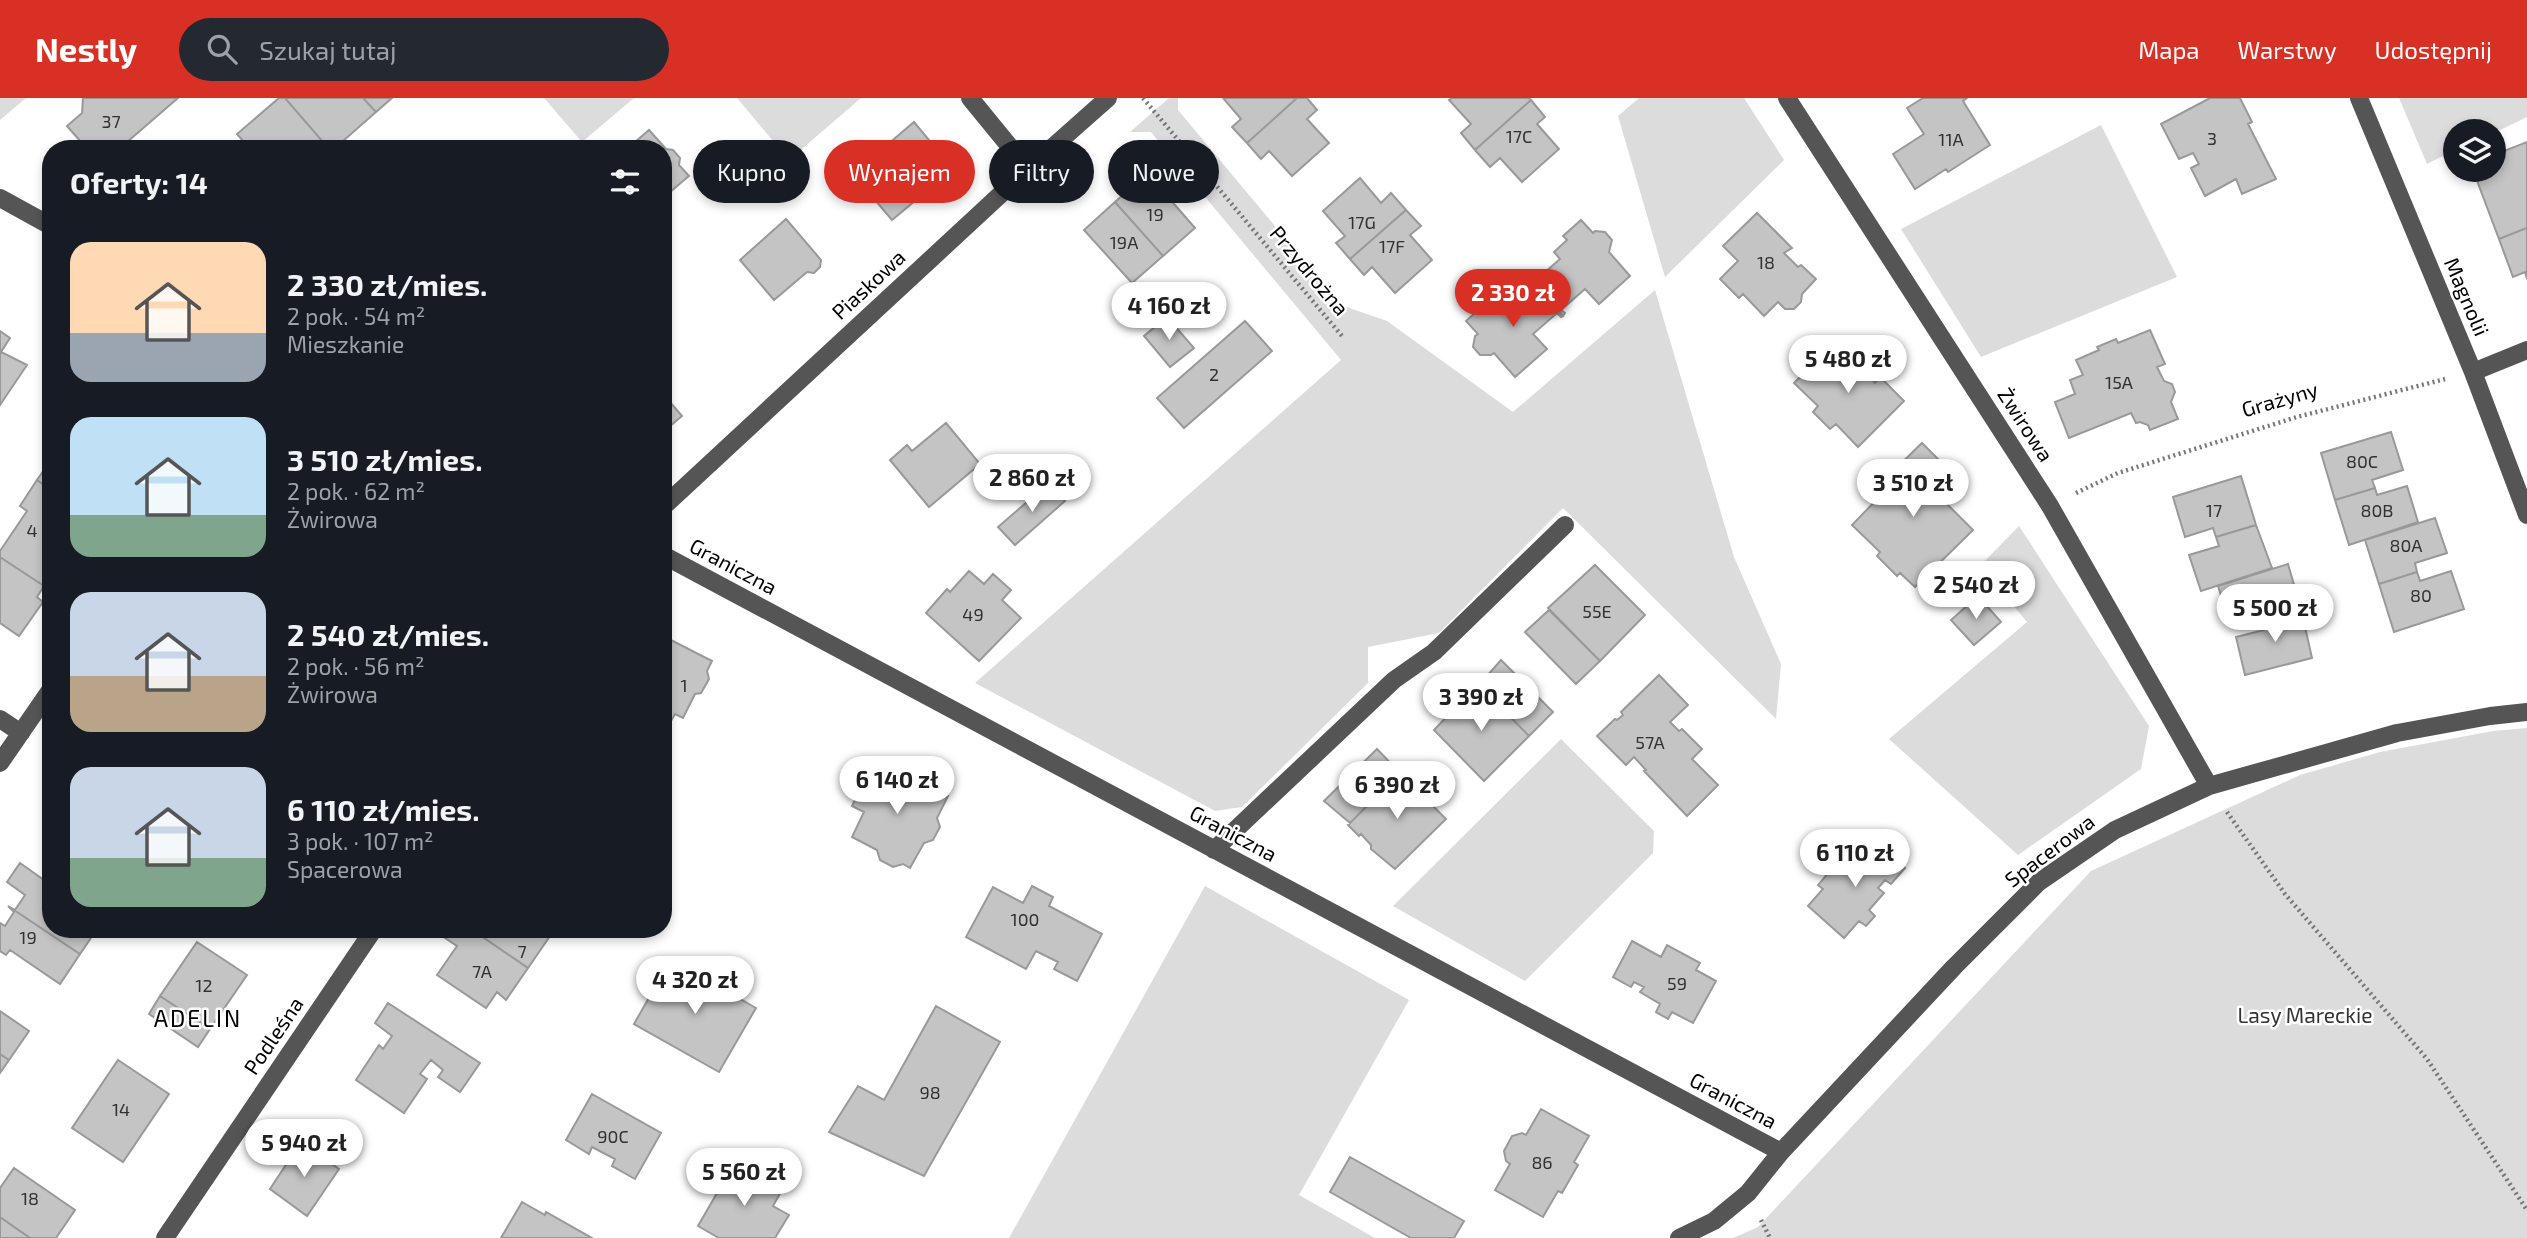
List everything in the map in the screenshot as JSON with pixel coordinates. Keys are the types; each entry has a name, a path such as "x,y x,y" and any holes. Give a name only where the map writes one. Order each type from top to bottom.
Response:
{"street":[{"path":"970,98 1004,140"},
{"name":"Piaskowa","path":"1061,140 1108,98"},
{"name":"Żwirowa","path":"1787,98 2050,506 2209,786"},
{"name":"Magnolii","path":"2359,98 2473,372 2527,514"},
{"path":"0,198 42,221"},
{"name":"Piaskowa","path":"672,499 991,203"},
{"path":"2473,372 2527,350"},
{"path":"1214,850 1394,680 1434,652 1565,525"},
{"name":"Graniczna","path":"672,560 1781,1152"},
{"path":"0,763 42,702"},
{"name":"Spacerowa","path":"1679,1238 1714,1221 1748,1193 1781,1152 1954,967 2039,883 2115,830 2209,786 2398,733 2527,712"},
{"path":"0,719 21,733"},
{"name":"Podleśna","path":"165,1238 368,938"}],"path":[{"name":"Przydrożna","path":"1143,98 1342,336"},
{"name":"Grażyny","path":"2050,506 2118,474 2297,417 2473,372"},
{"path":"2209,786 2285,894 2427,1059 2527,1210"}],"green space":[{"path":"0,98 26,98 0,120"},
{"path":"544,98 634,98 584,140 580,140"},
{"path":"737,98 861,98 810,142 772,140"},
{"path":"1169,98 1178,98 1178,110 1203,140 1158,140 1151,132 1130,132"},
{"path":"1639,98 1744,98 1784,160 1665,277 1618,116"},
{"path":"2399,98 2527,98 2527,117 2506,127 2506,119 2443,119 2443,156 2427,164"},
{"path":"2101,125 2177,277 1981,357 1901,229"},
{"path":"1219,159 1341,305 1387,321 1513,412 1655,290 1734,557 1781,664 1776,719 1563,508 1439,633 1368,647 1368,683 1242,807 1215,811 975,683 1341,360 1210,203 1219,203"},
{"path":"2019,526 2149,726 2141,769 2018,855 1889,739 2027,622 1980,566"},
{"name":"Lasy Mareckie","path":"2527,728 2527,1238 1733,1238 1758,1227 2091,871 2300,775 2380,752 2493,731"},
{"path":"1561,739 1654,831 1653,853 1525,981 1393,906"},
{"path":"1205,886 1409,1000 1299,1195 1375,1238 1009,1238"}],"building":[{"path":"83,98 178,98 129,140 79,140 67,126 82,113"},
{"path":"279,98 285,98 321,140 242,140 237,134"},
{"path":"285,98 363,98 376,112 344,140 321,140"},
{"path":"363,98 392,98 376,112"},
{"path":"1223,98 1297,98 1247,143 1232,127 1241,119"},
{"path":"1297,98 1307,98 1317,110 1307,119 1329,143 1292,176 1269,151 1261,159 1247,143"},
{"path":"1923,98 1967,98 1963,101 1990,145 1915,189 1893,154 1924,134 1907,108"},
{"path":"2210,98 2240,98 2252,122 2248,124 2276,179 2242,194 2236,179 2205,196 2191,168 2199,164 2193,153 2179,159 2161,124"},
{"path":"1449,100 1531,100 1475,150 1461,133 1471,124"},
{"path":"1531,100 1545,117 1537,124 1559,149 1522,182 1500,158 1490,167 1475,150"},
{"path":"914,122 929,140 893,140"},
{"path":"649,130 658,140 637,140"},
{"path":"2527,142 2527,228 2499,239 2478,182 2506,182 2506,150"},
{"path":"672,150 680,158 679,165 689,176 672,190"},
{"path":"1360,178 1381,203 1391,193 1406,210 1350,259 1336,243 1345,236 1323,211"},
{"path":"878,203 912,203 892,220"},
{"path":"1116,203 1173,203 1195,228 1163,256"},
{"path":"1116,203 1163,256 1132,283 1084,230"},
{"path":"1406,210 1421,226 1410,235 1432,260 1395,293 1372,267 1364,275 1350,259"},
{"path":"1757,213 1792,248 1784,253 1816,279 1802,294 1801,302 1794,309 1785,309 1778,302 1764,316 1743,294 1739,298 1720,279 1738,261 1723,246"},
{"path":"786,219 821,260 820,267 814,273 807,272 774,300 740,260"},
{"path":"1581,220 1593,233 1605,232 1612,240 1609,252 1630,276 1599,304 1585,289 1561,310 1565,313 1563,316 1530,278 1532,276 1536,280 1560,259 1554,252 1567,240 1563,236"},
{"path":"2527,228 2527,279 2525,272 2513,277 2499,239"},
{"path":"1530,278 1563,316 1557,313 1533,334 1547,349 1515,377 1494,353 1480,355 1473,347 1478,334 1466,321 1484,305 1488,310 1502,298 1508,305 1532,284 1528,280"},
{"path":"1167,317 1194,348 1170,367 1144,336"},
{"path":"1245,321 1272,351 1184,428 1157,398"},
{"path":"2150,330 2165,364 2157,367 2164,381 2172,384 2175,392 2171,402 2178,419 2150,430 2148,425 2136,423 2131,413 2069,438 2055,402 2075,394 2070,380 2083,375 2076,360 2116,339 2118,343"},
{"path":"0,331 10,338 1,352 27,365 0,405"},
{"path":"1835,342 1875,383 1880,377 1904,401 1858,447 1836,424 1830,429 1813,412 1818,406 1794,383"},
{"path":"672,404 682,416 672,424"},
{"path":"946,423 980,464 929,507 890,460 907,445 912,451"},
{"path":"2391,432 2403,470 2372,480 2375,488 2335,500 2321,453"},
{"path":"1922,443 1950,471 1932,489 1973,530 1915,587 1900,573 1897,576 1877,556 1880,552 1852,525 1888,488 1882,482"},
{"path":"2241,476 2256,525 2216,537 2213,528 2185,537 2173,497"},
{"path":"37,480 42,484 42,585 0,557 0,551 27,511 20,506"},
{"path":"1049,483 1065,501 1015,545 998,527"},
{"path":"2407,486 2418,522 2349,545 2335,500 2375,488 2377,495"},
{"path":"2435,518 2447,553 2415,563 2417,572 2379,584 2365,540"},
{"path":"2256,525 2272,568 2201,591 2189,555 2219,546 2216,537"},
{"path":"0,557 42,585 37,597 42,603 19,636 0,623"},
{"path":"2288,564 2301,609 2262,620 2259,612 2229,621 2218,586"},
{"path":"1595,565 1645,615 1600,661 1548,608"},
{"path":"969,571 984,584 993,574 1011,590 1002,600 1021,618 979,661 926,613 947,589 950,592"},
{"path":"2451,571 2464,609 2394,632 2379,584 2417,572 2420,581"},
{"path":"1978,596 2001,622 1974,645 1951,620"},
{"path":"2301,609 2312,658 2245,675 2236,637 2264,630 2262,620"},
{"path":"1549,610 1600,661 1576,684 1525,632"},
{"path":"672,641 712,661 707,671 709,679 701,693 695,694 683,718 675,714 672,719"},
{"path":"1501,660 1553,712 1529,736 1479,685"},
{"path":"1659,675 1688,705 1670,722 1679,731 1682,729 1702,749 1692,759 1718,785 1687,816 1634,757 1626,765 1597,736 1623,715 1621,712"},
{"path":"1478,684 1529,736 1484,781 1434,730"},
{"path":"1377,749 1400,773 1350,823 1324,801"},
{"path":"872,765 902,782 907,773 948,796 937,818 940,827 933,840 924,843 910,868 903,864 893,867 880,860 877,850 852,837 864,812 852,806"},
{"path":"1400,773 1446,819 1395,869 1371,849 1371,845 1361,834 1359,836 1348,825"},
{"path":"1874,842 1905,868 1891,884 1885,880 1878,888 1884,893 1869,910 1875,916 1866,926 1859,921 1844,938 1808,906 1823,889 1818,885 1842,857 1853,866"},
{"path":"20,863 42,879 42,929 8,906 15,910 25,895 7,882"},
{"path":"1032,886 1053,897 1049,906 1102,934 1077,981 1054,969 1058,962 1036,951 1026,969 966,937 993,887 1023,903"},
{"path":"8,906 42,929 42,938 56,938 80,954 60,984 10,950 6,955 0,951 0,923 5,926 14,912"},
{"path":"56,938 91,938 80,954"},
{"path":"445,938 484,938 528,968 506,1000 497,992 486,1008 437,975 457,946"},
{"path":"484,938 549,938 528,968"},
{"path":"1632,941 1661,957 1667,945 1700,963 1696,970 1716,981 1693,1023 1672,1012 1668,1019 1656,1012 1660,1004 1640,992 1644,987 1634,982 1631,987 1613,977"},
{"path":"197,942 247,975 210,1029 160,996"},
{"path":"671,959 756,1008 719,1072 634,1024"},
{"path":"160,996 210,1029 198,1047 149,1014"},
{"path":"388,1003 480,1063 460,1092 438,1077 443,1070 431,1060 420,1074 427,1079 404,1113 356,1080 379,1045 383,1049 392,1036 375,1023"},
{"path":"936,1006 1000,1042 924,1176 829,1132 858,1086 884,1100"},
{"path":"0,1011 29,1031 9,1060 0,1054"},
{"path":"0,1054 9,1060 0,1073"},
{"path":"118,1060 169,1094 123,1162 72,1128"},
{"path":"592,1094 661,1133 635,1179 612,1166 615,1159 592,1147 589,1154 566,1140"},
{"path":"1541,1109 1589,1136 1574,1162 1578,1165 1562,1193 1558,1191 1543,1217 1495,1190 1510,1164 1506,1161 1504,1151 1512,1136 1522,1133 1526,1135"},
{"path":"301,1142 339,1169 307,1216 270,1189"},
{"path":"1350,1157 1464,1221 1454,1238 1411,1238 1330,1192"},
{"path":"735,1162 782,1190 773,1206 789,1215 775,1238 719,1238 698,1226"},
{"path":"14,1168 75,1210 56,1238 30,1238 0,1217 0,1188"},
{"path":"522,1202 545,1215 546,1212 592,1238 501,1238"},
{"path":"0,1217 30,1238 0,1238"}],"district":[{"name":"ADELIN","path":"198,1019"}]}
